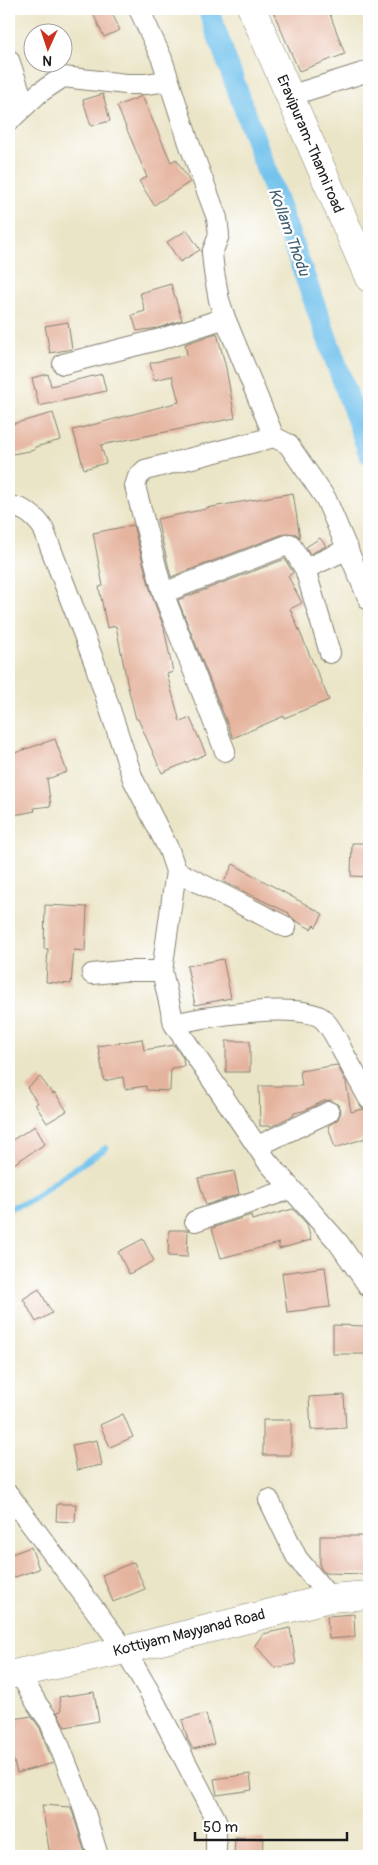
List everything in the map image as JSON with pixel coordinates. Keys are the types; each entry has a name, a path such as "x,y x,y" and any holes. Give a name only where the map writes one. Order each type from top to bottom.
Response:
{"street":[{"path":"139,9 162,59 168,81 217,218 219,235 212,252 219,300 274,437"},
{"name":"Eravipuram-Thanni road","path":"252,9 369,278"},
{"path":"9,60 25,106"},
{"path":"290,96 369,71"},
{"path":"9,122 39,93 63,77 126,84 168,81"},
{"path":"63,364 161,340 225,318"},
{"path":"224,751 163,593 136,486 138,477 145,470 274,437 288,444 326,499 369,600"},
{"path":"10,504 30,514 38,520 43,528 95,664 133,779 169,850 176,871 162,971 174,1024 267,1161 338,1242 369,1287"},
{"path":"163,593 290,544 305,569 330,653"},
{"path":"305,569 348,549"},
{"path":"176,871 286,927"},
{"path":"92,974 122,971 162,971"},
{"path":"174,1024 215,1015 244,1012 299,1011 322,1018 334,1034 369,1099"},
{"path":"258,1146 329,1112"},
{"path":"194,1221 291,1189"},
{"path":"9,1495 125,1650 185,1757 216,1820 216,1856"},
{"path":"269,1500 297,1558 330,1598"},
{"name":"Kottiyam Mayyanad Road","path":"14,1674 125,1650 330,1598 369,1595"},
{"path":"14,1674 52,1728 82,1803 98,1856"}],"building":[{"path":"91,9 110,9 120,30 104,37"},
{"path":"272,9 328,9 345,54 299,71"},
{"path":"103,94 110,121 91,126 83,100"},
{"path":"142,96 171,162 176,159 190,182 154,205 139,181 147,177 117,106"},
{"path":"187,230 200,250 180,262 167,242"},
{"path":"171,284 182,320 158,328 137,331 132,315 145,311 140,293"},
{"path":"68,322 72,349 50,353 45,326"},
{"path":"217,333 226,368 235,418 101,445 106,463 84,469 73,430 179,402 172,376 154,380 150,363 187,355 185,344"},
{"path":"48,374 51,386 102,374 106,391 39,406 32,378"},
{"path":"53,413 61,440 35,447 35,450 12,454 9,425"},
{"path":"293,493 300,538 296,534 286,533 171,577 157,519 206,508"},
{"path":"133,525 152,596 164,628 173,672 167,674 180,722 190,718 206,754 162,773 138,719 136,719 116,626 107,628 99,587 103,586 93,533"},
{"path":"320,538 326,546 310,554 306,547"},
{"path":"285,559 293,573 288,576 302,603 290,609 329,700 284,718 284,716 233,738 178,600"},
{"path":"55,739 67,772 47,779 51,806 34,808 35,811 9,816 9,755"},
{"path":"352,843 369,843 369,877 351,876"},
{"path":"233,864 323,914 316,927 314,925 311,929 296,921 289,913 224,882"},
{"path":"45,905 87,907 85,951 74,950 71,984 46,982 48,949 44,949"},
{"path":"223,959 231,998 195,1005 187,966"},
{"path":"142,1039 144,1050 174,1045 183,1058 184,1066 171,1068 170,1091 146,1090 146,1086 125,1089 123,1077 104,1081 98,1046"},
{"path":"226,1041 250,1041 250,1072 226,1072"},
{"path":"337,1065 346,1082 351,1112 362,1109 369,1111 369,1137 335,1148 328,1126 338,1119 341,1112 340,1107 330,1100 294,1113 294,1115 272,1126 260,1126 259,1086 302,1086 300,1071"},
{"path":"40,1077 53,1094 55,1093 67,1111 47,1123 35,1104 38,1103 27,1088"},
{"path":"35,1126 45,1144 9,1167 9,1142"},
{"path":"234,1171 239,1194 206,1205 198,1178"},
{"path":"293,1209 307,1224 311,1240 279,1249 279,1243 221,1258 212,1228 251,1215 252,1220"},
{"path":"169,1230 188,1230 187,1257 168,1256"},
{"path":"143,1239 154,1261 129,1274 118,1252"},
{"path":"325,1267 330,1307 287,1312 282,1273"},
{"path":"39,1289 52,1313 36,1322 23,1299"},
{"path":"333,1325 367,1326 367,1354 333,1354"},
{"path":"344,1395 346,1428 311,1430 309,1397"},
{"path":"123,1414 133,1437 110,1447 100,1425"},
{"path":"263,1420 291,1420 291,1455 263,1455"},
{"path":"97,1440 102,1465 77,1470 72,1445"},
{"path":"57,1504 76,1504 75,1522 56,1521"},
{"path":"320,1536 369,1536 369,1574 325,1573 320,1567"},
{"path":"31,1547 39,1569 9,1579 9,1555"},
{"path":"134,1562 145,1589 113,1602 102,1575"},
{"path":"354,1614 355,1637 329,1639 327,1616"},
{"path":"290,1628 296,1664 275,1668 255,1645 263,1634"},
{"path":"94,1692 99,1721 65,1727 57,1712 61,1711 59,1697"},
{"path":"206,1714 214,1744 193,1749 182,1720"},
{"path":"31,1716 40,1728 53,1763 17,1773 9,1743 9,1720"},
{"path":"250,1774 252,1790 217,1795 214,1779"},
{"path":"42,1805 71,1807 86,1856 50,1856"},
{"path":"235,1837 264,1839 263,1856 234,1856"}],"waterway":[{"name":"Kollam Thodu","path":"208,9 369,454"},
{"path":"9,1208 30,1201 56,1181 106,1148"}]}
